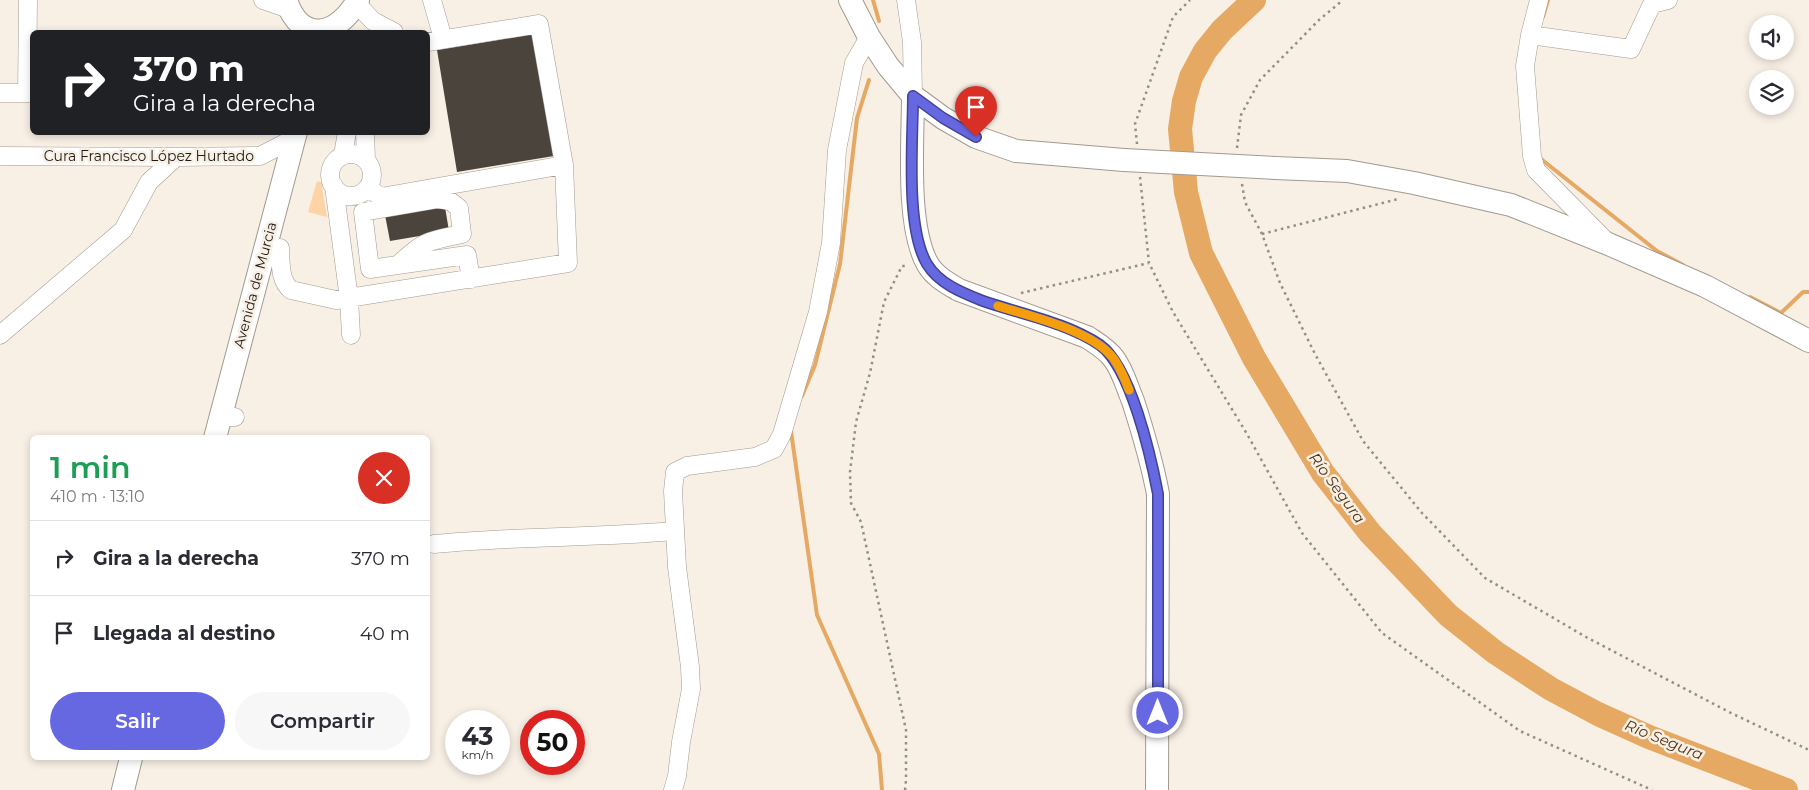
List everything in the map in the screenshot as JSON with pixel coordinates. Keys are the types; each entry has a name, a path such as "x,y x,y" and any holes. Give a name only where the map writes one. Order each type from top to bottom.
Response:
{"main road":[{"path":"850,0 868,37 888,66 913,96 943,118 976,137 1016,152 1134,161 1347,171 1420,184 1511,205 1609,244 1705,286 1809,341"},
{"path":"287,2 298,22 310,30"},
{"path":"318,30 333,28 349,13"},
{"path":"913,96 912,181 915,215 920,246 928,265 939,279 959,290 988,302 1061,326 1087,337 1101,346 1113,357 1122,372 1145,436 1158,494 1157,790"},
{"name":"Avenida de Murcia","path":"244,354 280,248 300,135"},
{"name":"Avenida de Murcia","path":"225,427 300,135"},
{"path":"123,790 130,760"},
{"path":"138,790 146,760"}],"street":[{"path":"0,93 30,93 28,0"},
{"path":"263,0 287,2"},
{"path":"280,248 282,276 285,285 291,290 336,300 568,263 564,165 539,24 435,41 432,0"},
{"path":"906,0 912,42 913,96"},
{"path":"1539,0 1530,35 1525,66 1532,156 1536,170 1609,244"},
{"path":"1530,35 1631,49 1652,4 1668,0"},
{"path":"349,13 372,27 385,30"},
{"path":"673,790 677,776 680,742 691,689 690,666 677,567 673,491 675,472 687,466 755,457 774,449 782,434 818,312 831,243 837,150 854,63 868,37"},
{"name":"Cura Francisco López Hurtado","path":"0,156 260,156 298,135"},
{"path":"343,155 346,135"},
{"path":"365,135 366,160 372,171 368,188 356,195 342,194 334,186 330,178 330,171 337,159 343,155 356,154 366,160"},
{"path":"0,336 123,230 149,182 176,157"},
{"path":"368,188 381,197 564,165"},
{"path":"334,186 345,263 351,335"},
{"path":"398,265 416,247 428,241 462,234 459,208 450,201 438,199 364,212 370,269 398,265 467,255 471,279"},
{"path":"345,263 368,258"},
{"path":"434,544 499,538 621,535 675,531"}],"path":[{"path":"1190,0 1173,17 1135,124 1134,161 1149,263 1173,312 1247,434 1302,532 1382,633 1520,731 1652,790"},
{"path":"1238,155 1237,145 1241,115 1260,80 1319,20 1343,0"},
{"path":"1242,183 1245,202 1262,234 1280,283 1315,354 1363,441 1422,513 1485,578 1586,637 1809,750"},
{"path":"1262,234 1411,195 1420,184"},
{"path":"1018,294 1149,263"},
{"path":"905,790 906,730 861,522 851,503 850,472 856,422 870,373 884,302 902,266 928,265"}],"shaded area":[{"path":"317,181 323,183 327,217 308,212"}],"building":[{"path":"534,34 554,156 457,172 437,50"},
{"path":"445,207 449,231 390,241 385,215"}],"waterway":[{"path":"873,0 879,21"},
{"name":"Río Segura","path":"1254,0 1222,30 1205,51 1191,77 1184,101 1180,129 1186,192 1201,253 1254,358 1323,473 1370,533 1448,615 1496,653 1551,689 1598,714 1649,737 1786,790"},
{"path":"1543,17 1548,0"},
{"path":"802,396 815,365 840,264 857,118 869,80"},
{"path":"1540,157 1657,251 1683,265"},
{"path":"1750,297 1781,313 1803,292 1809,292"},
{"path":"791,431 817,615 879,754 882,790"}],"slow traffic":[{"path":"998,306 1061,326 1087,337 1113,357 1122,372 1129,390"}],"route":[{"path":"976,137 943,118 913,96 912,181 915,224 920,246 928,265 939,279 975,298 1061,326 1087,337 1113,357 1122,372 1145,436 1158,494 1158,713"}]}
